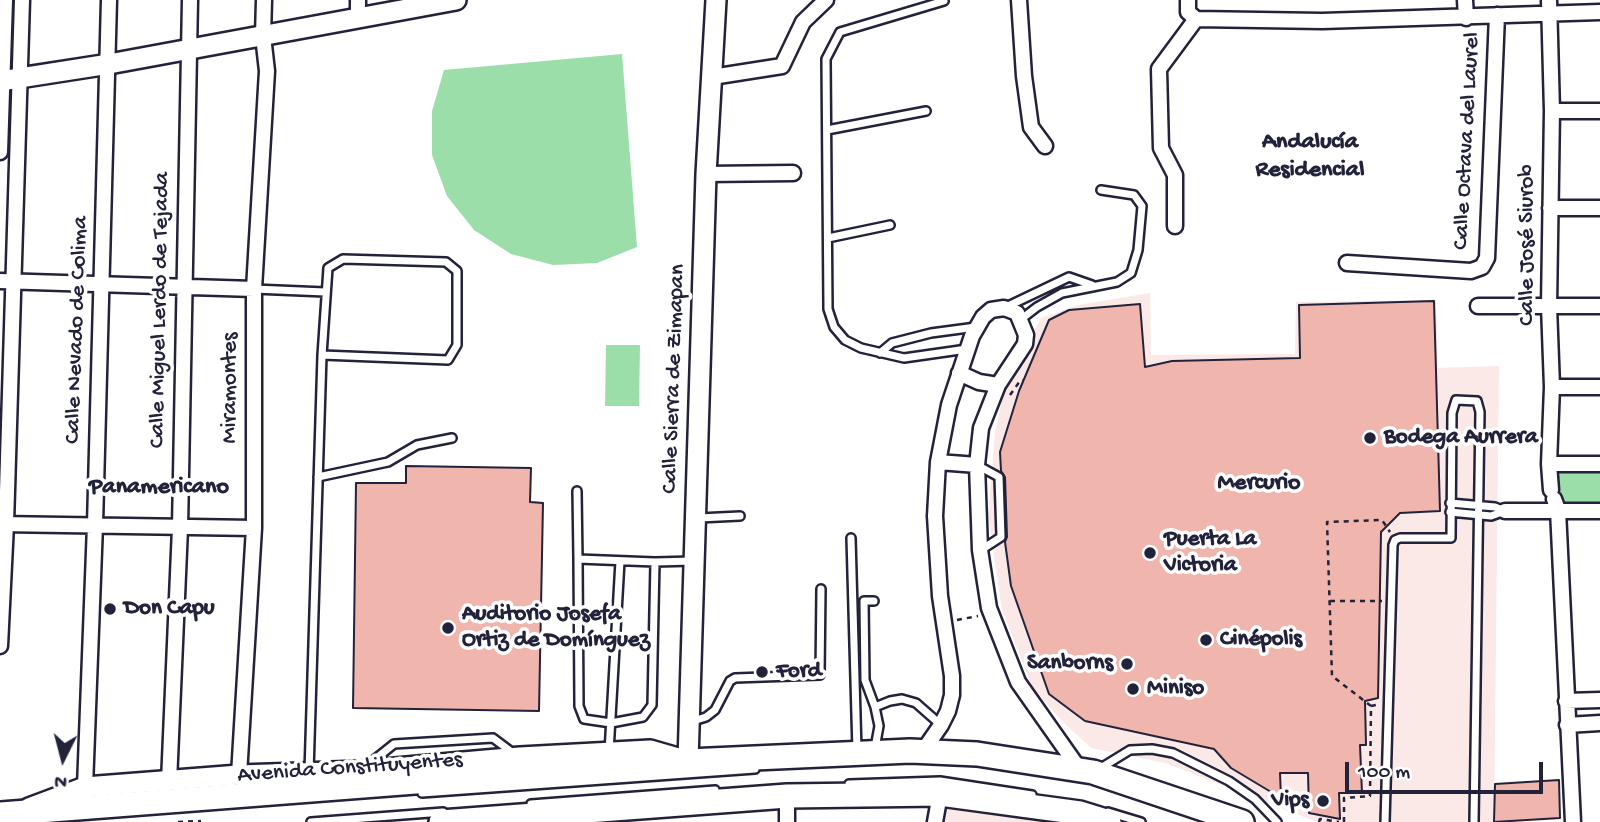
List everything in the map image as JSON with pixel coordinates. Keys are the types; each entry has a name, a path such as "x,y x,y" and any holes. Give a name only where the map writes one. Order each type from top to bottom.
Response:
{"main road":[{"name":"Avenida Constituyentes","path":"5,816 103,814 138,805 688,761 977,754 1086,771 1242,822"},
{"path":"446,819 573,818 679,813 787,796 940,794 1109,822"}],"street":[{"path":"0,646 6,281 5,0"},
{"path":"0,152 7,79 22,0"},
{"name":"Calle Nevado de Colima","path":"85,787 109,0"},
{"name":"Calle Miguel Lerdo de Tejada","path":"169,782 180,528 190,0"},
{"name":"Miramontes","path":"239,775 254,528 254,289 267,71 263,36 264,0"},
{"path":"7,79 109,64 263,36 358,9 456,0"},
{"name":"Calle Sierra de Zimapan","path":"688,761 706,174 716,0"},
{"path":"712,77 782,66 803,22 826,0"},
{"path":"1019,0 1024,76 1031,127 1045,146"},
{"path":"1188,0 1188,12 1196,19 1466,18 1549,6 1600,12"},
{"path":"1465,0 1466,18"},
{"name":"Calle José Siurob","path":"1549,6 1552,111 1549,306 1552,387 1549,464 1554,500 1573,822"},
{"name":"Calle Octava del Laurel","path":"1347,263 1471,271 1482,267 1487,258 1497,15"},
{"path":"1175,226 1175,175 1161,148 1159,69 1196,19"},
{"path":"1552,111 1600,111"},
{"path":"706,174 793,173"},
{"path":"1550,208 1600,208"},
{"path":"6,281 254,289"},
{"path":"1478,306 1600,306"},
{"path":"915,756 941,725 952,695 952,676 940,596 935,516 938,462 949,405 976,327 991,310 1004,308 1013,310 1026,335 1025,344 998,385 982,420 977,465 981,550 989,608 1018,682 1086,771"},
{"path":"959,373 979,382 998,385"},
{"path":"1552,387 1600,387"},
{"path":"938,462 977,465"},
{"path":"1549,464 1600,464"},
{"path":"1505,511 1554,500 1600,511"},
{"path":"3,524 254,528"},
{"path":"1566,701 1600,699"},
{"path":"1567,725 1600,723"},
{"name":"Avenida Constituyentes","path":"5,816 85,787 650,750 688,761"},
{"path":"85,787 103,814"},
{"path":"934,822 940,794"},
{"path":"787,796 787,822"}],"lane":[{"path":"944,1 840,33 826,59 828,309 834,327 845,340 861,348 904,358 967,349"},
{"path":"827,130 926,111"},
{"path":"1020,320 1062,293 1116,282 1131,273 1138,250 1142,206 1134,195 1101,190"},
{"path":"828,238 890,225"},
{"path":"309,773 318,477 324,292 328,268 343,259 446,262 457,271 457,345 448,360 322,355"},
{"path":"1004,308 1069,277 1093,285"},
{"path":"254,289 324,292"},
{"path":"880,353 892,343 931,333 976,327"},
{"path":"1385,822 1395,540 1451,538 1452,413 1455,401 1476,401 1480,412 1480,515 1474,822"},
{"path":"318,477 388,462 417,445 452,438"},
{"path":"977,465 999,477 1001,537 981,550"},
{"path":"577,491 579,706 584,719 611,723 643,717 652,705 655,562"},
{"path":"1450,507 1480,506 1505,511"},
{"path":"1450,507 1480,515 1496,516 1505,511"},
{"path":"695,519 740,516"},
{"path":"851,538 875,755"},
{"path":"578,559 694,561"},
{"path":"609,752 620,561"},
{"path":"689,722 706,717 715,710 730,681 735,678 820,675 821,589"},
{"path":"874,601 864,601 866,688 875,707 879,726 875,755"},
{"path":"875,707 902,699 916,703 941,725"},
{"path":"1086,771 1130,750 1152,749 1173,753 1228,781 1255,799 1277,822"},
{"path":"416,793 768,768"},
{"path":"837,784 940,781 992,787 1045,798"},
{"path":"516,805 719,790"},
{"path":"1058,801 1141,822"},
{"path":"103,814 191,808"},
{"path":"311,822 446,819"}],"path":[{"path":"1005,405 1011,393 1023,380"},
{"path":"1326,514 1332,676 1371,706"},
{"path":"1326,522 1382,520 1395,540"},
{"path":"1329,601 1393,600"},
{"path":"955,620 983,615"},
{"path":"1371,706 1389,702"},
{"path":"1344,822 1344,798 1370,796 1371,706"},
{"path":"1319,822 1320,819 1339,822"},
{"path":"178,822 201,821"}],"shaded area":[{"path":"1150,293 1151,355 1295,354 1296,302 1436,300 1438,368 1499,366 1494,822 1317,822 1165,763 1091,748 1033,689 1002,610 988,515 995,433 1005,386 1041,318 1078,305"},
{"path":"940,794 1077,822 935,822"}],"green space":[{"path":"622,54 637,247 597,263 553,265 511,254 474,230 447,196 432,155 432,111 444,70"},
{"path":"606,345 640,345 639,406 605,406"},
{"path":"1553,467 1600,467 1600,505 1560,505"}],"building":[{"name":"Puerta La Victoria","path":"1434,301 1440,511 1400,513 1381,532 1378,698 1365,701 1366,745 1360,745 1362,793 1339,793 1340,819 1309,813 1308,773 1280,773 1281,798 1231,768 1214,749 1085,721 1049,694 1011,586 1005,542 1005,477 1001,471 1000,452 1019,391 1049,320 1069,310 1140,304 1145,367 1172,361 1300,358 1299,305"},
{"name":"Auditorio Josefa Ortiz de Domínguez","path":"406,466 531,468 530,502 543,503 539,711 353,708 356,483 406,483"},
{"path":"1559,780 1560,818 1494,822 1495,784"}],"place":[{"name":"Bodega Aurrera","path":"1370,438"},
{"name":"Puerta La Victoria","path":"1150,553"},
{"name":"Don Capu","path":"110,609"},
{"name":"Auditorio Josefa Ortiz de Domínguez","path":"448,628"},
{"name":"Cinépolis","path":"1206,640"},
{"name":"Sanborns","path":"1127,664"},
{"name":"Ford","path":"762,672"},
{"name":"Miniso","path":"1133,689"},
{"name":"Vips","path":"1323,801"}],"district":[{"name":"Andalucía Residencial","path":"1310,157"},
{"name":"Mercurio","path":"1259,484"},
{"name":"Panamericano","path":"159,488"}]}
